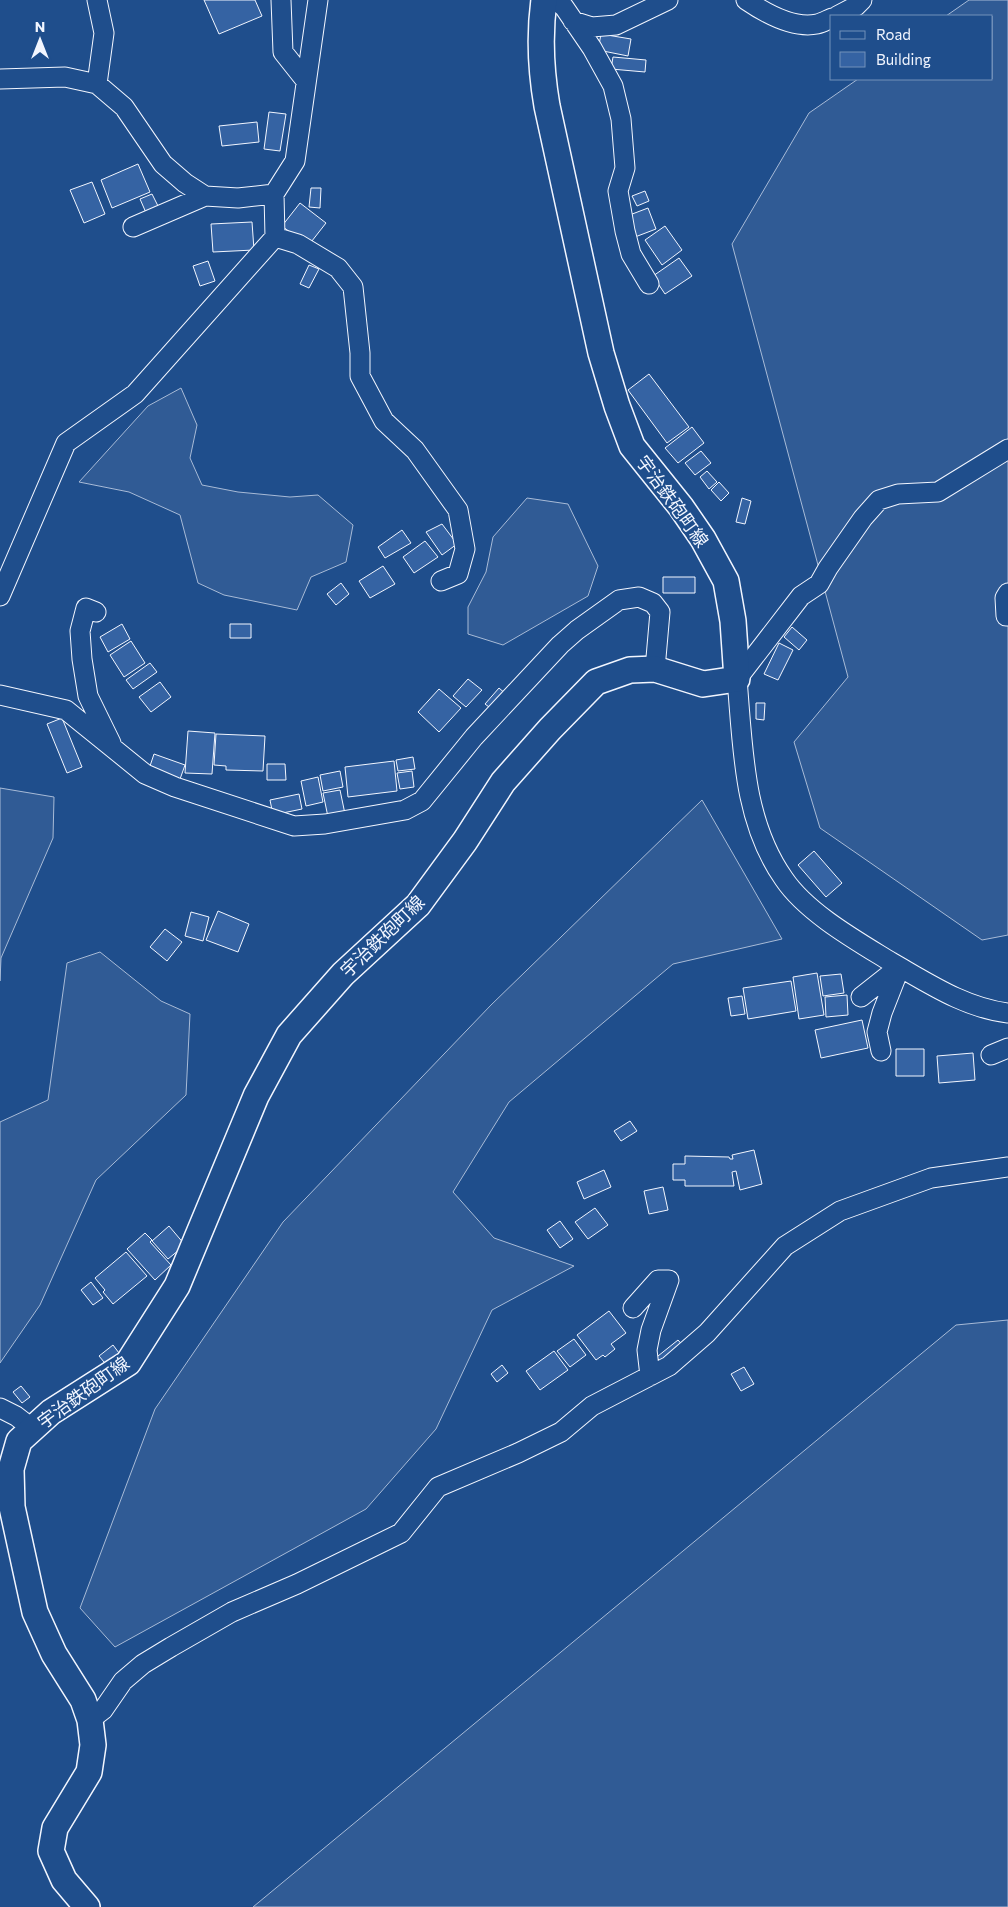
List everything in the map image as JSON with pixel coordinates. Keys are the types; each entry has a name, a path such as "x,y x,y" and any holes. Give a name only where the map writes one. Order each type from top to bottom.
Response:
{"main road":[{"name":"宇治鉄砲町線","path":"87,1907 64,1880 51,1851 55,1828 89,1772 93,1745 90,1720 84,1700 54,1654 35,1612 12,1507 11,1468 19,1441 51,1412 128,1363 176,1286 256,1096 289,1036 343,974 418,905 465,841 503,782 550,729 596,682 630,670 655,668 703,684 737,679 733,621 726,581 703,539 681,507 632,446 601,354 547,106 541,69 544,0"}],"street":[{"path":"97,0 104,33 97,84"},
{"path":"281,0 283,52 306,81"},
{"path":"0,596 66,442 136,394 275,237 274,194 295,161 318,0"},
{"path":"556,0 564,7 592,48 613,86 621,119 624,148 625,168 618,191 625,231 631,254 649,284"},
{"path":"573,21 592,27 616,26 668,0"},
{"path":"746,0 768,15 795,23 816,24 830,19"},
{"path":"839,15 856,6 862,0"},
{"path":"0,96 4,79 65,77 97,84 124,106 163,164 185,183 205,196"},
{"path":"133,227 205,196 238,198 274,194"},
{"path":"275,237 298,244 338,268 352,287 360,353 360,376 384,421 415,450 458,510 464,549 458,574 441,581"},
{"path":"1008,449 938,492 898,494 879,500 863,518 819,584 801,596 737,679 743,756 750,800 760,832 771,857 785,880 808,904 845,934 900,967 948,995 996,1012 1008,1013"},
{"path":"1008,593 1004,598 1006,616 1008,616"},
{"path":"0,695 66,710 145,774 175,787 294,826 325,824 404,810 422,801 474,737 560,645 618,600 639,597 653,603 660,612 655,668"},
{"path":"96,612 86,608 80,631 82,659 88,696 113,749"},
{"path":"861,997 900,967"},
{"path":"880,1051 876,1032 900,967"},
{"path":"991,1055 1008,1048"},
{"path":"90,1720 103,1710 123,1680 171,1647 232,1612 297,1584 400,1533 438,1487 518,1453 561,1432 592,1406 669,1366 707,1333 785,1246 840,1211 931,1178 1008,1167"},
{"path":"633,1308 658,1280 669,1280 651,1330 647,1350 650,1376"},
{"path":"0,1408 16,1416 33,1429"}],"shaded area":[{"path":"969,0 1008,0 1008,935 982,940 820,828 794,742 848,677 732,244 809,113 857,80 993,80 993,15 947,15"},
{"path":"181,388 197,425 190,458 202,485 238,492 290,497 318,495 353,525 346,562 311,577 297,610 224,595 198,583 180,515 129,492 79,482 148,406"},
{"path":"527,498 568,504 598,566 588,596 503,645 468,634 468,607 486,572 493,537"},
{"path":"0,788 54,797 53,838 1,958 0,981"},
{"path":"702,800 782,939 673,964 509,1102 453,1192 494,1238 574,1266 492,1310 436,1429 366,1509 115,1647 80,1608 155,1409 283,1222 491,1005"},
{"path":"100,952 161,1001 190,1014 186,1095 96,1180 40,1305 0,1363 0,1122 48,1100 67,963"},
{"path":"1008,1320 1008,1907 253,1907 956,1325"}],"building":[{"path":"204,0 255,0 262,16 219,34"},
{"path":"601,34 631,39 628,56 598,50"},
{"path":"613,57 646,60 645,72 611,69"},
{"path":"269,112 286,114 280,151 264,149"},
{"path":"257,122 259,142 222,146 219,126"},
{"path":"138,164 150,192 112,208 101,180"},
{"path":"92,182 105,214 84,223 70,190"},
{"path":"311,188 321,188 320,208 309,207"},
{"path":"645,191 649,201 637,206 632,196"},
{"path":"152,194 160,210 147,215 140,199"},
{"path":"300,203 326,223 308,246 282,226"},
{"path":"648,208 656,229 635,237 627,216"},
{"path":"252,222 254,250 213,252 211,224"},
{"path":"665,226 682,250 662,265 645,240"},
{"path":"679,258 692,276 665,294 653,276"},
{"path":"208,261 215,281 200,286 193,266"},
{"path":"309,265 319,269 309,288 300,284"},
{"path":"649,374 689,427 667,443 628,390"},
{"path":"692,427 704,443 678,463 665,448"},
{"path":"701,451 711,463 695,475 685,463"},
{"path":"707,471 717,482 709,489 700,477"},
{"path":"719,482 729,493 721,501 711,490"},
{"path":"742,498 751,501 745,524 736,522"},
{"path":"442,524 457,544 442,555 426,532"},
{"path":"402,530 411,543 385,558 378,547"},
{"path":"425,541 438,557 414,573 403,557"},
{"path":"383,566 395,584 370,598 359,581"},
{"path":"663,577 695,577 695,593 663,593"},
{"path":"341,583 349,594 336,605 327,594"},
{"path":"122,624 130,639 108,652 100,637"},
{"path":"230,624 251,624 251,638 230,638"},
{"path":"792,627 807,640 799,650 784,637"},
{"path":"131,641 145,663 124,677 110,655"},
{"path":"779,643 793,650 778,680 764,674"},
{"path":"150,663 157,672 133,689 126,680"},
{"path":"468,679 482,690 466,707 453,696"},
{"path":"160,682 171,697 151,712 139,697"},
{"path":"499,688 507,695 493,710 485,704"},
{"path":"439,689 461,708 439,732 418,712"},
{"path":"756,703 765,703 764,720 756,719"},
{"path":"62,718 82,767 67,773 47,724"},
{"path":"188,731 215,733 212,774 185,773"},
{"path":"216,734 265,736 263,771 226,770 226,766 214,765"},
{"path":"154,754 185,765 179,782 148,772"},
{"path":"413,757 415,769 398,771 396,760"},
{"path":"394,761 397,791 348,797 345,767"},
{"path":"267,764 285,764 286,780 267,780"},
{"path":"340,771 343,787 323,791 320,775"},
{"path":"412,771 414,787 400,789 397,773"},
{"path":"318,777 323,802 306,806 301,781"},
{"path":"340,790 345,814 328,817 323,793"},
{"path":"299,794 302,809 273,815 270,800"},
{"path":"814,851 842,883 826,897 798,865"},
{"path":"218,911 249,924 238,952 206,940"},
{"path":"191,912 209,917 203,941 185,936"},
{"path":"165,929 182,942 167,961 150,947"},
{"path":"817,973 824,1015 799,1019 793,977"},
{"path":"841,974 844,993 823,996 820,976"},
{"path":"791,981 796,1011 748,1019 743,988"},
{"path":"847,995 848,1015 826,1017 825,997"},
{"path":"742,996 745,1014 731,1016 728,998"},
{"path":"862,1020 868,1048 821,1058 815,1030"},
{"path":"896,1049 924,1049 924,1076 896,1076"},
{"path":"973,1053 975,1080 939,1083 937,1056"},
{"path":"630,1121 637,1131 621,1141 614,1131"},
{"path":"754,1150 762,1184 740,1190 736,1171 732,1172 734,1186 685,1186 685,1180 673,1180 673,1164 685,1164 685,1156 729,1157 733,1159 732,1155"},
{"path":"604,1170 611,1187 584,1199 577,1182"},
{"path":"663,1187 668,1210 649,1214 644,1191"},
{"path":"595,1208 608,1225 588,1239 575,1222"},
{"path":"560,1221 573,1239 560,1248 547,1230"},
{"path":"169,1226 185,1245 168,1259 152,1241"},
{"path":"145,1233 152,1240 150,1242 171,1265 155,1280 127,1249"},
{"path":"126,1252 147,1276 113,1304 95,1278"},
{"path":"91,1282 103,1298 93,1305 81,1290"},
{"path":"609,1311 626,1333 611,1344 615,1349 605,1357 603,1355 596,1360 577,1335"},
{"path":"574,1339 586,1355 570,1367 557,1351"},
{"path":"678,1340 685,1348 660,1368 653,1360"},
{"path":"113,1345 122,1357 109,1368 99,1356"},
{"path":"554,1351 568,1370 540,1390 526,1371"},
{"path":"502,1365 508,1373 497,1382 491,1374"},
{"path":"744,1367 754,1384 741,1391 731,1374"},
{"path":"21,1386 30,1397 22,1403 13,1392"}]}
